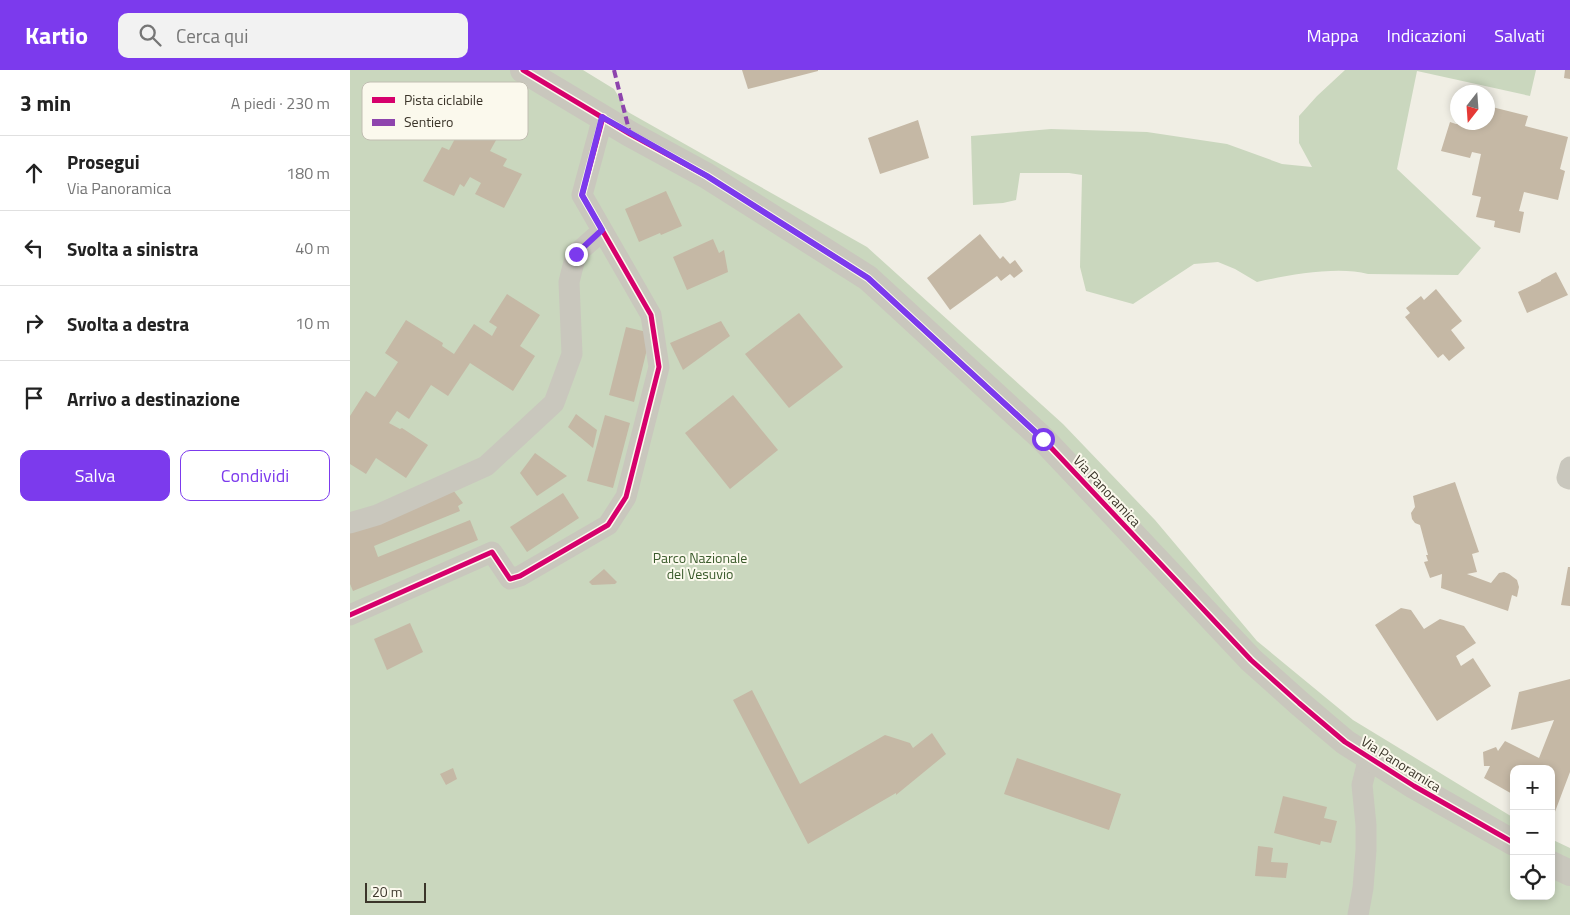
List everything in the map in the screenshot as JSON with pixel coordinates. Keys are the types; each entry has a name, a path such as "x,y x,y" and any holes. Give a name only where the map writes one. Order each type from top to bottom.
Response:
{"street":[{"name":"Via Panoramica","path":"523,70 707,176 868,278 1043,439 1251,660 1346,742 1414,786 1510,841"},
{"path":"350,615 492,552 510,579 520,576 608,525 626,497 659,367 651,315 582,195 602,117"},
{"path":"350,523 378,515 486,466 554,403 572,354 568,282 576,254 602,230"},
{"path":"1358,915 1363,888 1366,850 1366,825 1362,785 1369,757"},
{"path":"1555,866 1570,873"}],"green space":[{"name":"Parco Nazionale del Vesuvio","path":"350,70 583,70 614,89 628,112 867,247 1063,424 1155,520 1257,641 1353,720 1510,816 1510,900 1555,900 1555,841 1570,848 1570,915 350,915"},
{"path":"1345,70 1536,70 1530,96 1495,88 1495,85 1480,85 1417,71 1397,169 1481,248 1458,275 1368,274 1328,271 1298,274 1257,282 1235,269 1218,262 1194,264 1133,304 1086,291 1080,267 1082,175 1069,173 1020,173 1016,200 973,205 971,136 1051,129 1147,132 1227,144 1282,164 1312,167 1299,143 1299,116"}],"building":[{"path":"742,70 818,70 818,71 748,89"},
{"path":"1565,70 1570,70 1570,79 1564,78"},
{"path":"1495,108 1528,116 1525,126 1568,137 1560,169 1565,171 1558,200 1524,192 1519,211 1524,212 1520,233 1494,227 1495,221 1476,217 1481,197 1472,195 1481,154 1472,152 1470,158 1441,151 1450,122 1450,130 1495,130"},
{"path":"918,120 929,158 880,174 868,138"},
{"path":"454,140 496,140 490,151 507,159 503,166 522,174 504,208 475,194 481,183 470,177 464,187 460,184 454,196 423,181 442,147 449,150"},
{"path":"666,191 682,226 639,242 625,209"},
{"path":"980,234 1000,259 1003,256 1010,264 1015,260 1023,271 1014,278 1010,274 1001,281 997,276 950,310 927,278"},
{"path":"713,239 719,253 724,250 728,272 687,290 673,257"},
{"path":"1556,272 1568,295 1527,313 1518,292"},
{"path":"1436,289 1462,321 1451,330 1465,348 1449,361 1443,354 1438,358 1405,317 1410,313 1406,308 1421,296 1424,300"},
{"path":"507,294 540,315 520,346 535,356 513,391 470,363 448,396 431,385 409,419 397,411 389,423 400,429 402,428 428,445 406,478 376,458 366,474 350,464 350,416 366,391 375,397 398,362 385,353 406,320 443,343 442,346 454,354 474,324 492,336 497,327 489,322"},
{"path":"799,313 843,367 789,408 745,354"},
{"path":"721,321 730,336 683,370 670,343"},
{"path":"626,327 651,333 634,402 609,395"},
{"path":"733,395 778,450 730,489 685,433"},
{"path":"576,414 597,430 593,448 568,427"},
{"path":"605,415 630,423 613,488 587,481"},
{"path":"535,453 567,476 537,496 520,473"},
{"path":"1455,482 1479,552 1472,554 1477,572 1467,574 1491,583 1499,573 1504,572 1517,580 1519,587 1517,597 1512,595 1508,611 1441,588 1442,574 1430,578 1424,562 1428,561 1426,555 1428,555 1420,525 1412,519 1411,513 1415,507 1413,496"},
{"path":"453,490 463,503 458,506 460,511 374,546 378,557 470,520 478,540 353,591 350,584 350,532"},
{"path":"563,493 579,518 527,552 510,527"},
{"path":"1568,567 1570,567 1570,606 1561,605"},
{"path":"604,569 617,582 615,584 592,585 589,582"},
{"path":"1401,608 1411,610 1424,629 1440,619 1464,626 1476,643 1456,656 1461,666 1473,658 1491,686 1437,721 1375,625"},
{"path":"410,623 423,652 387,670 374,639"},
{"path":"1570,679 1570,772 1555,812 1555,765 1510,765 1510,793 1484,778 1490,766 1484,766 1483,752 1496,747 1498,751 1505,741 1539,758 1554,720 1511,730 1519,692"},
{"path":"752,690 800,784 885,735 910,743 913,748 932,733 946,754 896,795 896,793 808,844 733,700"},
{"path":"1017,758 1121,794 1109,830 1004,794"},
{"path":"453,768 457,779 446,785 440,774"},
{"path":"1283,796 1327,807 1324,818 1337,821 1331,843 1321,841 1320,845 1274,833"},
{"path":"1258,846 1273,848 1271,862 1288,863 1286,878 1255,876"}],"marked path":[{"path":"614,70 630,134"}],"cycle path":[{"path":"523,70 630,134 707,176 868,278 1043,439 1251,660 1299,703 1345,742 1414,786 1510,841"},
{"path":"350,615 492,552 510,579 520,576 608,525 626,497 659,367 651,315 582,195 603,117"}],"route":[{"path":"576,254 602,230 582,195 602,117 707,176 868,278 1043,439"}]}
